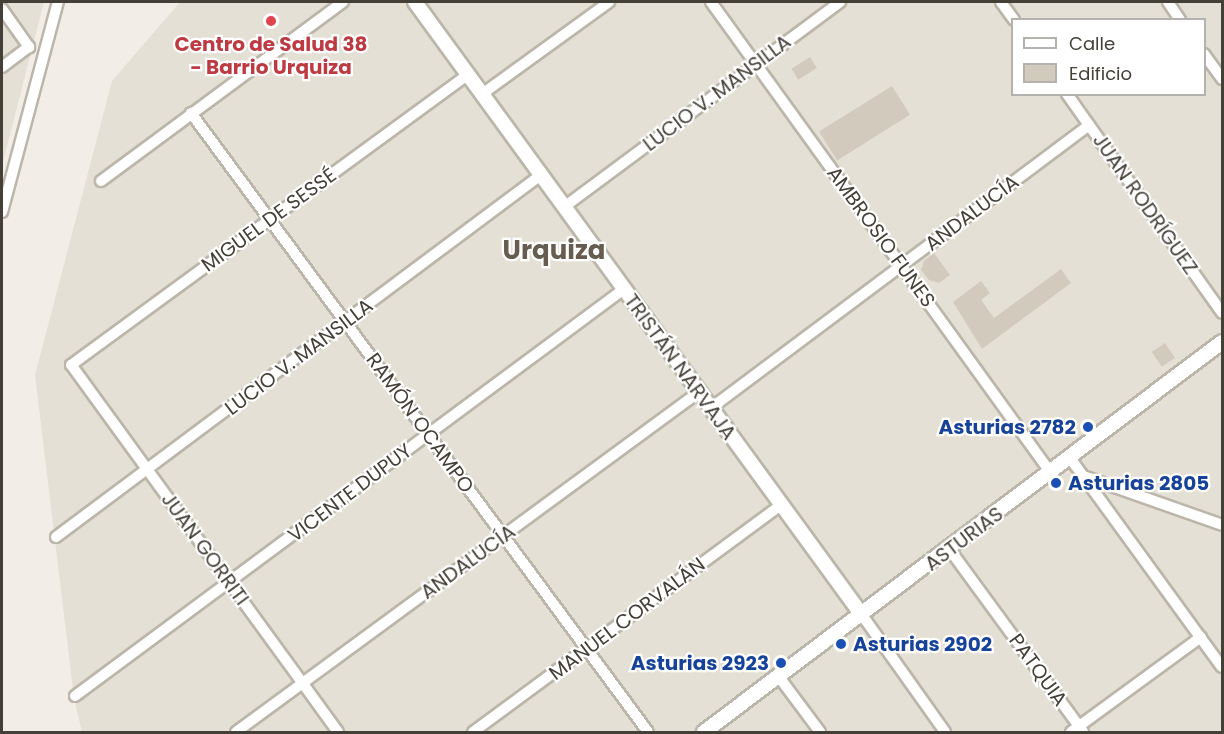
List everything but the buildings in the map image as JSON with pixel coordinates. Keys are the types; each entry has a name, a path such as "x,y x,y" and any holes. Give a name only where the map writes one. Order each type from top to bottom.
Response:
{"street":[{"path":"2,212 58,2"},
{"path":"100,181 343,2"},
{"name":"TRISTÁN NARVAJA","path":"415,2 945,732"},
{"path":"482,94 609,2"},
{"name":"AMBROSIO FUNES","path":"711,2 1052,473"},
{"name":"LUCIO V. MANSILLA","path":"564,207 840,2"},
{"path":"1001,2 1013,18"},
{"path":"1167,2 1179,18"},
{"path":"2,9 29,47"},
{"path":"2,67 29,47 45,48"},
{"path":"1206,57 1222,79"},
{"name":"MIGUEL DE SESSÉ","path":"71,365 468,74"},
{"name":"JUAN RODRÍGUEZ","path":"1068,96 1222,313"},
{"name":"RAMÓN OCAMPO","path":"191,114 648,732"},
{"name":"ANDALUCÍA","path":"711,408 1089,125"},
{"name":"LUCIO V. MANSILLA","path":"56,537 541,176"},
{"name":"VICENTE DUPUY","path":"75,696 624,289"},
{"name":"ASTURIAS","path":"704,732 950,550 1222,342"},
{"name":"JUAN GORRITI","path":"71,365 338,732"},
{"name":"ANDALUCÍA","path":"236,732 699,392"},
{"path":"1070,458 1222,667"},
{"path":"1086,477 1222,525"},
{"name":"MANUEL CORVALÁN","path":"473,732 781,505"},
{"name":"PATQUIA","path":"950,550 1078,730"},
{"path":"1078,730 1201,637"},
{"path":"779,676 820,732"}],"shaded area":[{"path":"2,2 44,2 2,166"},
{"path":"180,2 1222,2 1222,732 82,732 74,698 35,375 112,81"}],"place":[{"name":"Centro de Salud 38 - Barrio Urquiza","path":"271,21"},
{"name":"Asturias 2782","path":"1088,427"},
{"name":"Asturias 2805","path":"1056,483"},
{"name":"Asturias 2902","path":"841,644"},
{"name":"Asturias 2923","path":"781,663"}],"district":[{"name":"Urquiza","path":"554,251"}]}
